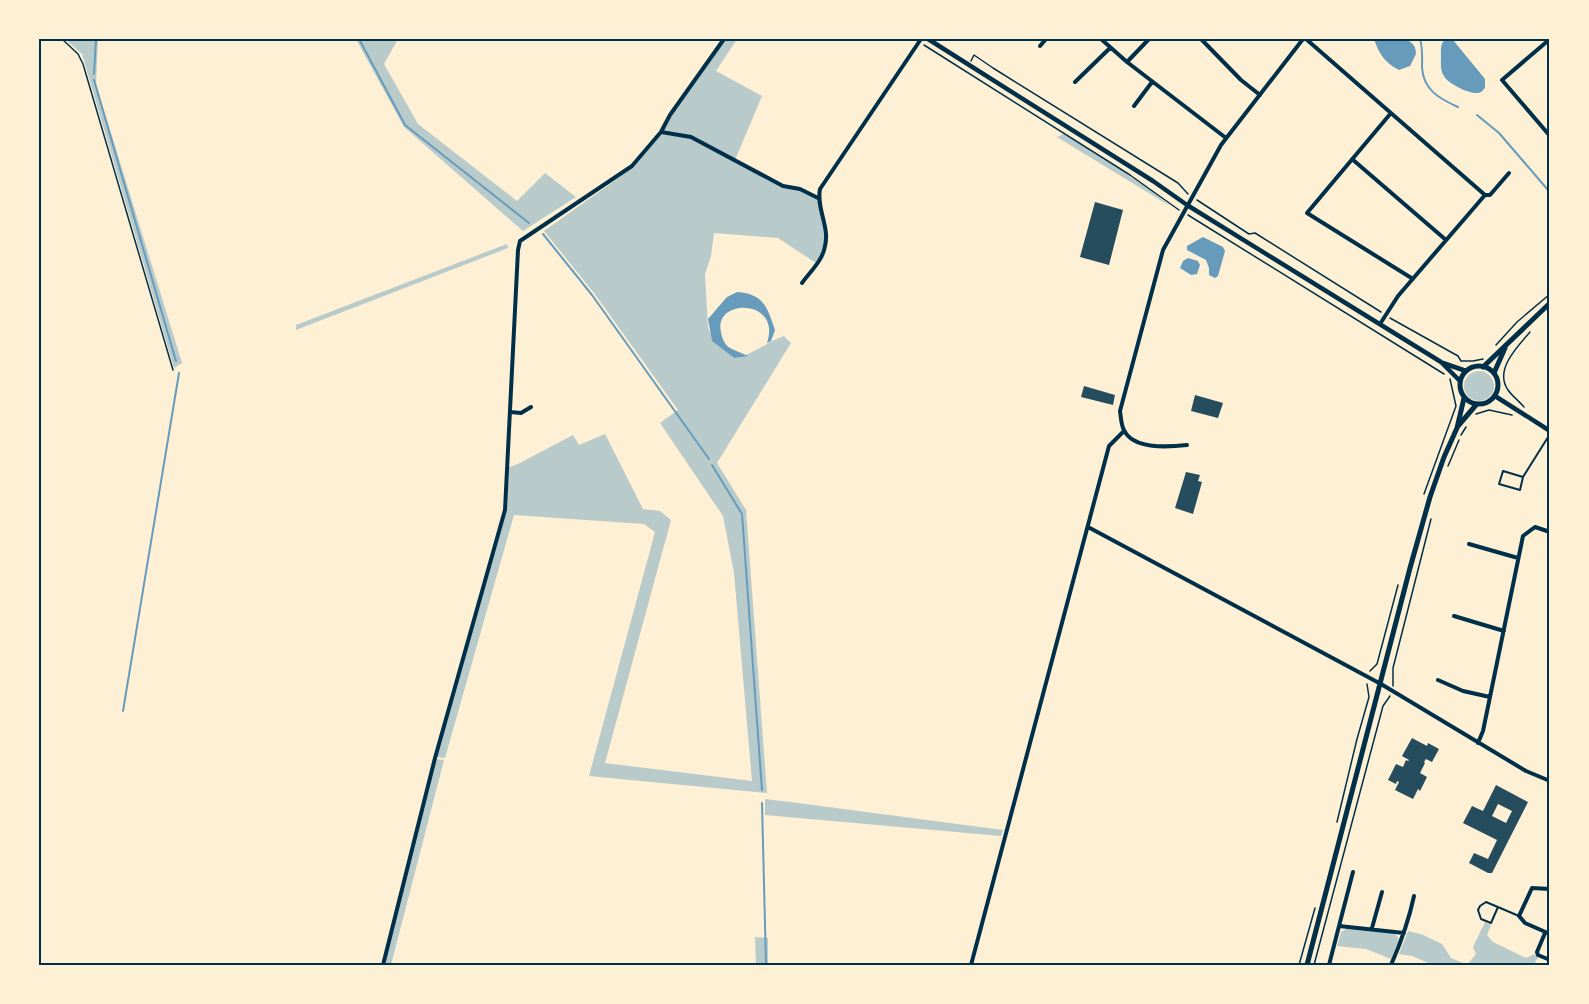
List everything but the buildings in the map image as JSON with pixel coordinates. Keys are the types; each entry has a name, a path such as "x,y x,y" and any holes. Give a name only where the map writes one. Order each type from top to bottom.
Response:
{"main road":[{"path":"1483,367 1550,303"},
{"path":"1494,373 1507,344"},
{"path":"1457,428 1476,405 1490,401 1495,396 1498,384 1494,373 1477,366 1466,371 1459,387 1464,398 1476,405"},
{"path":"1307,965 1430,497 1457,428 1464,398"}],"street":[{"path":"383,965 435,758 505,510 520,242 632,166 661,132 670,115 724,39"},
{"path":"928,39 1153,181 1187,205 1441,362 1466,371"},
{"path":"1040,46 1046,39"},
{"path":"1101,39 1152,82 1226,138"},
{"path":"1127,62 1149,39"},
{"path":"1186,445 1161,447 1135,442 1124,431 1120,411 1163,250 1226,138 1305,39 1485,195"},
{"path":"802,283 825,248 826,237 818,198 820,189 920,40"},
{"path":"1203,40 1241,80 1260,95"},
{"path":"1550,47 1548,41 1502,80 1550,136"},
{"path":"1075,82 1110,48"},
{"path":"1134,106 1152,82"},
{"path":"1391,113 1307,213 1413,279"},
{"path":"661,132 691,137 783,186 800,189 818,198"},
{"path":"1352,159 1446,240"},
{"path":"1380,324 1413,279 1446,240 1485,195 1490,195 1509,173"},
{"path":"1441,362 1460,381"},
{"path":"1495,396 1550,433"},
{"path":"510,412 521,412 531,407"},
{"path":"971,965 1109,446 1124,431"},
{"path":"1088,527 1381,684 1526,771 1550,781"},
{"path":"1478,743 1483,731 1524,536 1535,527 1550,531"},
{"path":"1469,544 1518,558"},
{"path":"1454,616 1504,631"},
{"path":"1438,680 1463,691 1490,697"},
{"path":"1329,965 1353,872"},
{"path":"1550,889 1532,888 1519,916 1525,923 1547,934 1537,952 1538,955 1550,960"},
{"path":"1372,928 1382,892"},
{"path":"1391,965 1410,916 1414,896"},
{"path":"1339,926 1404,933"}],"lane":[{"path":"1523,477 1503,471 1500,484 1520,490 1523,477 1550,433"},
{"path":"1498,908 1491,923 1481,919 1478,910 1486,902 1519,916"}],"path":[{"path":"62,39 78,54 83,64 173,370"},
{"path":"920,40 1130,175 1183,212 1450,378 1456,406"},
{"path":"968,64 974,55 1178,183 1192,196 1249,234 1255,233 1385,315 1458,356 1461,361 1473,361 1487,356"},
{"path":"1494,348 1516,322 1550,294"},
{"path":"1527,417 1526,410 1508,391 1503,375 1504,368 1512,355 1531,330"},
{"path":"1473,416 1489,410 1497,411"},
{"path":"1447,468 1469,423"},
{"path":"1314,965 1385,702 1392,691 1393,668 1431,520"}],"shaded area":[{"path":"65,39 98,39 96,84 182,363 174,368 82,54"},
{"path":"356,39 398,39 384,64 418,124 517,201 545,173 576,197 523,231 404,127"},
{"path":"726,39 737,39 716,71 762,96 735,160 691,136 663,132"},
{"path":"662,134 691,139 783,187 800,190 817,198 823,224 823,245 816,263 778,238 714,233 711,256 705,274 708,327 713,341 734,358 784,336 791,343 717,463 746,510 767,793 589,776 655,532 644,524 514,515 445,758 436,757 507,510 509,467 573,435 579,445 605,434 643,509 660,511 671,520 605,763 752,781 734,573 723,516 660,423 678,410 594,293 544,231 634,167"},
{"path":"1064,134 1151,190 1170,206 1057,137"},
{"path":"507,244 508,248 296,330 296,325"},
{"path":"1479,371 1490,375 1494,386 1490,397 1479,401 1468,397 1464,386 1468,375"},
{"path":"435,759 444,760 391,965 384,965"},
{"path":"765,799 1003,830 1001,836 765,815"},
{"path":"1485,922 1491,925 1487,935 1493,942 1526,958 1534,954 1538,957 1534,965 1467,965 1476,954 1473,947"},
{"path":"1348,928 1394,934 1398,937 1398,941 1391,959 1366,949 1337,946 1341,932"},
{"path":"1408,931 1421,934 1442,944 1451,958 1467,965 1433,965 1412,956 1399,954"},
{"path":"755,937 768,938 768,965 756,965"}],"water":[{"path":"1394,38 1412,43 1416,54 1410,66 1399,70 1386,61 1380,54 1374,39"},
{"path":"1445,39 1453,40 1485,79 1485,88 1481,92 1473,93 1464,90 1449,82 1444,76 1441,67 1441,50"},
{"path":"1203,237 1223,247 1225,251 1218,276 1215,278 1209,275 1206,260 1187,250 1187,246"},
{"path":"1188,258 1198,261 1200,265 1197,274 1191,275 1180,268 1183,261"},
{"path":"737,292 746,293 763,303 775,330 771,341 767,343 769,328 765,318 757,311 747,308 727,313 721,321 724,341 730,348 748,356 734,358 712,341 708,319 727,297"}],"waterway":[{"path":"94,74 96,39"},
{"path":"359,39 405,125 529,223"},
{"path":"1420,39 1423,75 1429,88 1445,101 1458,107"},
{"path":"94,80 176,361"},
{"path":"1477,115 1499,133 1548,190"},
{"path":"543,234 592,295 709,459"},
{"path":"123,711 179,373"},
{"path":"712,465 742,514 762,790"},
{"path":"762,803 766,965"}]}
